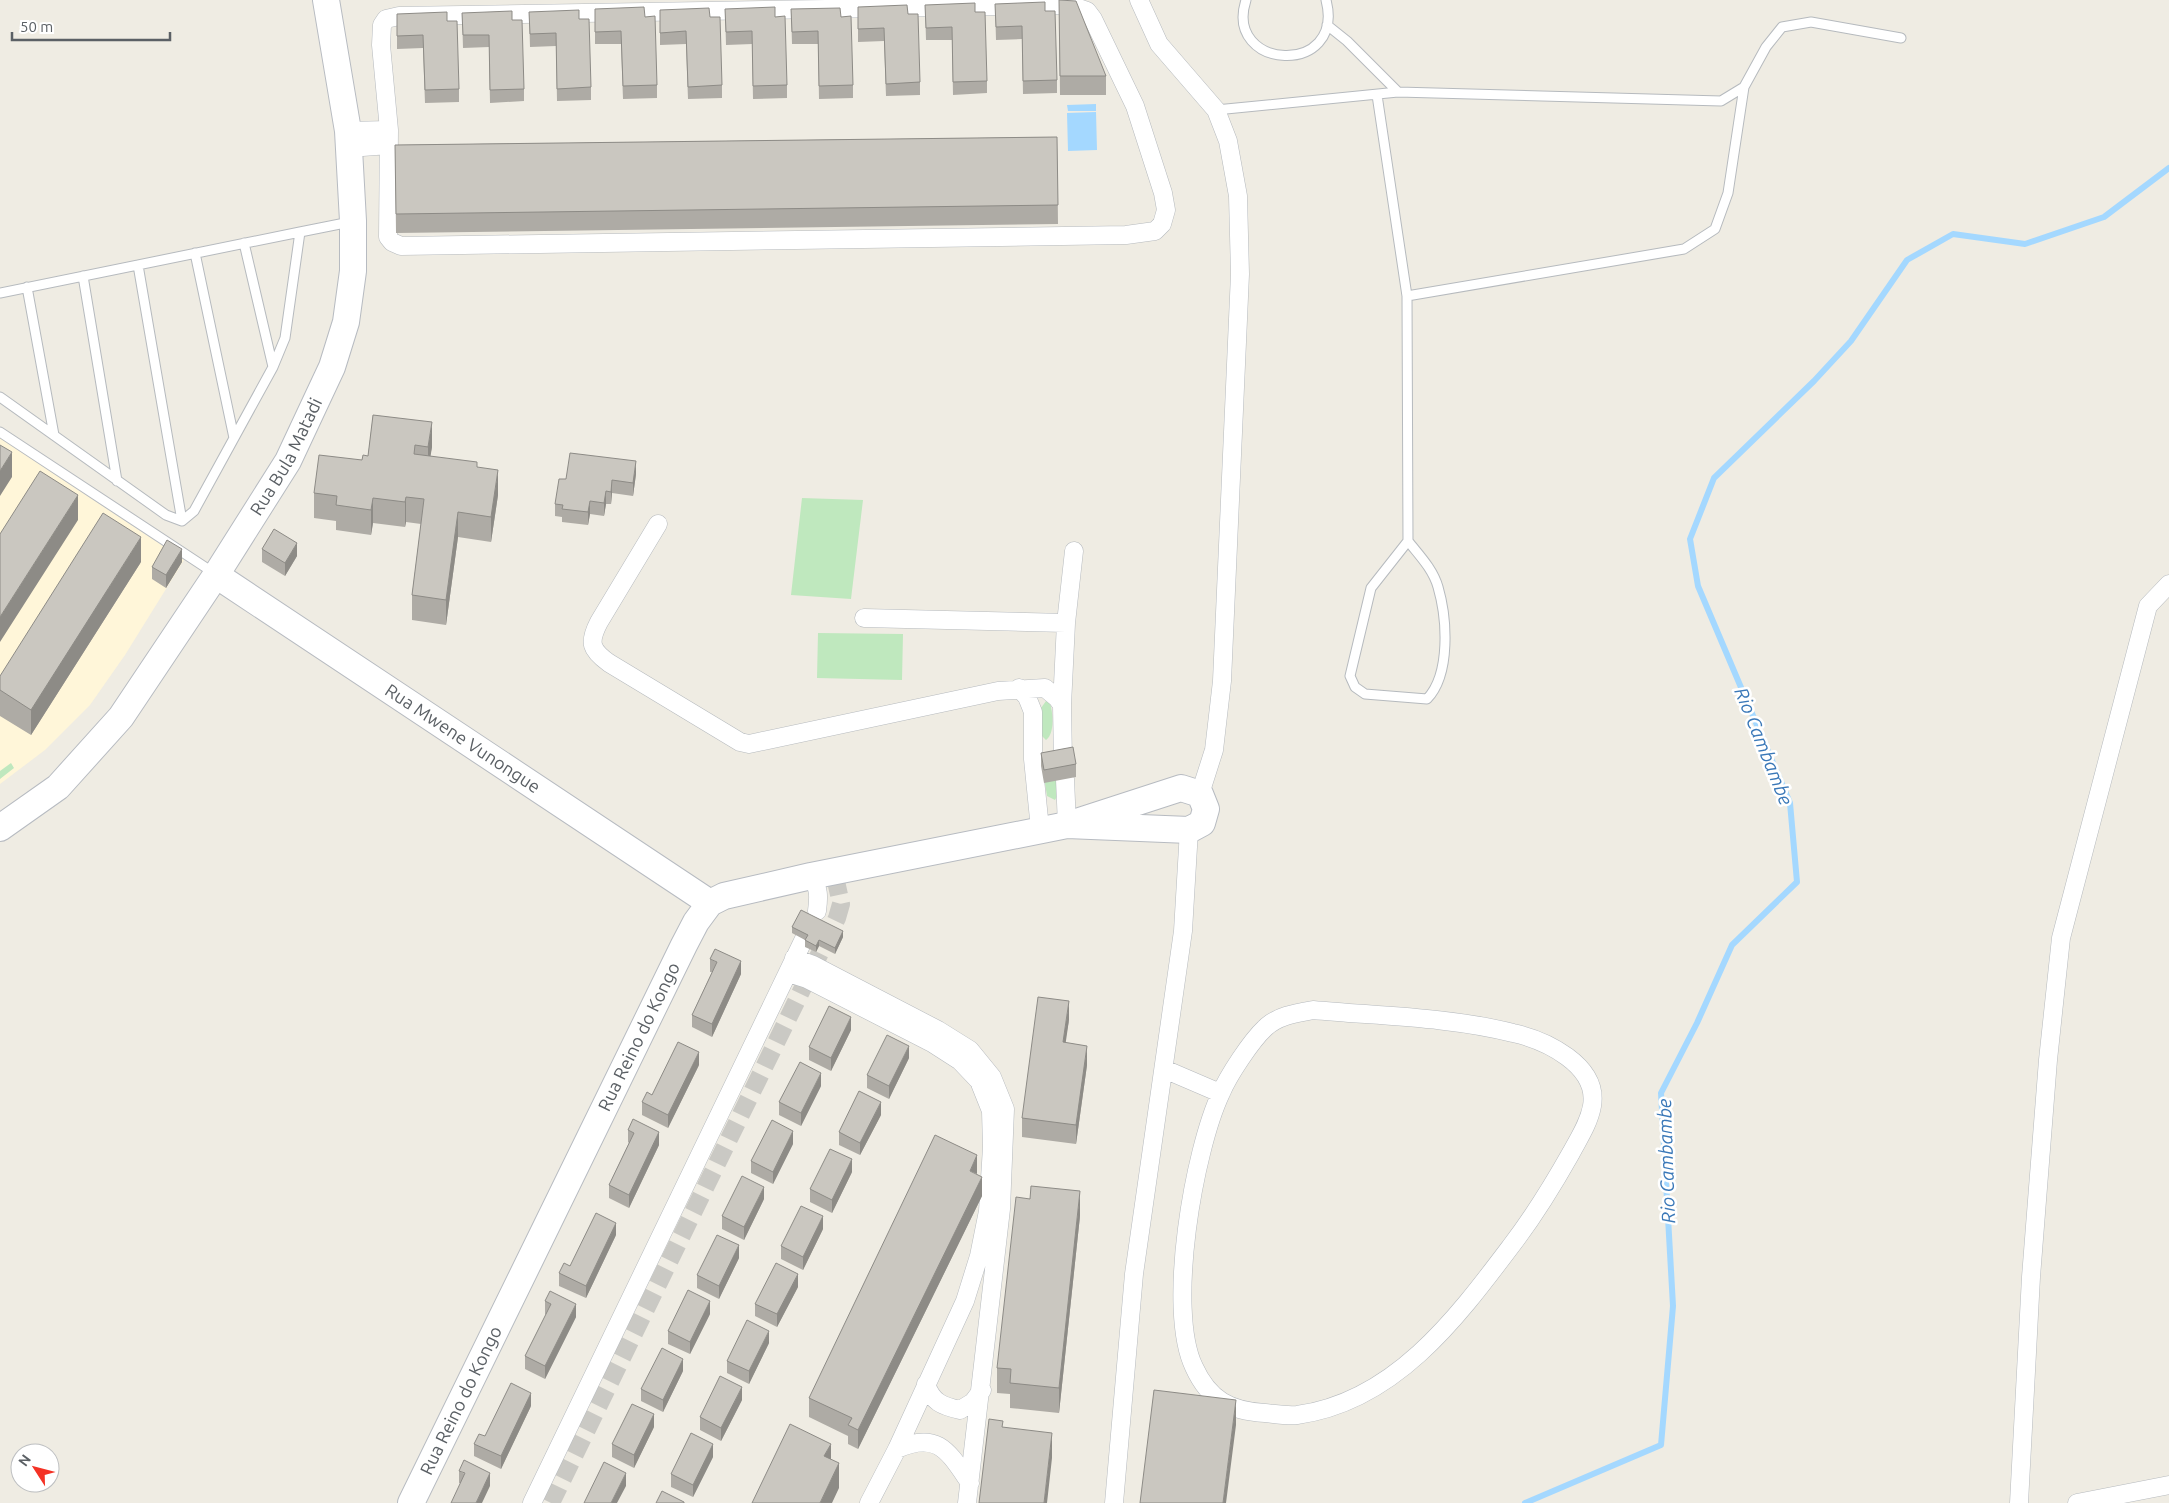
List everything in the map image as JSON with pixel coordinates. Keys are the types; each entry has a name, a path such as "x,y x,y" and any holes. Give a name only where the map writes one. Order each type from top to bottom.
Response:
{"street":[{"name":"Rua Bula Matadi","path":"0,828 58,787 121,717 216,575 288,461 332,367 346,322 353,271 353,221 348,140 326,0"},
{"path":"1067,825 1189,830 1202,823 1206,809 1200,794 1214,750 1222,681 1240,274 1238,196 1228,141 1216,110 1159,44 1139,0"},
{"path":"1070,5 1087,11 1093,19 1136,106 1163,193 1166,217 1155,231 1126,235 400,246 392,242 388,237 386,229 389,138 381,45 382,25 386,19 392,17 1070,5"},
{"path":"348,140 389,138"},
{"path":"658,524 599,622 592,635 592,644 599,655 609,663 740,742 749,744 1019,688 1045,688 1058,698 1062,705"},
{"path":"1067,825 1062,705 1066,623 1074,550"},
{"name":"Rua Mwene Vunongue","path":"216,575 710,903"},
{"path":"2019,1503 2031,1277 2048,1060 2061,938 2148,606 2169,584"},
{"path":"864,618 1066,623"},
{"path":"1019,688 1027,697 1033,712 1034,759 1040,830"},
{"path":"1034,759 1040,754 1063,765"},
{"path":"710,903 724,896 810,876 1067,825 1181,788 1200,794"},
{"path":"1114,1503 1134,1274 1183,931 1189,830"},
{"path":"810,876 817,885 819,895 817,911"},
{"name":"Rua Reino do Kongo","path":"411,1503 684,944 696,922 710,903"},
{"path":"532,1503 804,939"},
{"path":"791,965 807,978 932,1043 960,1061 979,1081 991,1111 992,1147 988,1211 979,1256 965,1300 897,1449 869,1503"},
{"path":"791,965 813,965 938,1030 970,1050 992,1077 1005,1109 1004,1162 982,1390 967,1503"},
{"path":"1313,1010 1457,1024 1514,1033 1548,1045 1570,1058 1587,1078 1593,1102 1585,1126 1548,1193 1472,1298 1430,1346 1387,1380 1339,1404 1296,1415 1242,1412 1215,1398 1193,1366 1184,1325 1182,1276 1197,1167 1220,1093 1265,1027 1288,1015 1313,1010"},
{"path":"1164,1070 1220,1093"},
{"path":"926,1384 931,1397 944,1406 960,1410 973,1402 982,1390"},
{"path":"897,1449 924,1441 939,1446 949,1453 970,1482"},
{"path":"2077,1503 2169,1485"}],"lane":[{"path":"1246,0 1244,21 1248,33 1256,44 1268,53 1282,57 1297,55 1310,49 1321,39 1328,25 1329,10 1326,0"},
{"path":"1407,296 1684,249 1715,228 1728,194 1744,87 1766,47 1782,27 1811,22 1901,38"},
{"path":"1328,25 1347,41 1398,92"},
{"path":"1216,110 1398,92 1721,101 1744,87"},
{"path":"1377,95 1407,296 1408,541 1429,568 1438,586 1445,636 1441,672 1436,690 1427,699 1365,694 1354,687 1350,676 1372,588 1408,541"},
{"path":"0,293 353,221"},
{"path":"182,521 194,511 273,367 285,338 300,232"},
{"path":"244,243 273,367"},
{"path":"194,253 234,438"},
{"path":"138,265 182,521"},
{"path":"83,276 117,481"},
{"path":"27,287 54,435"},
{"path":"0,397 166,515 182,521"},
{"path":"0,432 53,470 216,575"},
{"path":"114,520 120,512"}],"shaded area":[{"path":"0,438 184,560 125,655 90,705 45,750 0,784"}],"green space":[{"path":"802,498 863,500 851,599 791,595"},
{"path":"818,633 903,634 902,680 817,678"},
{"path":"1046,701 1050,703 1052,712 1052,728 1046,740 1040,734 1041,708"},
{"path":"1054,762 1059,793 1055,800 1047,796 1042,764"},
{"path":"11,763 14,768 0,779 0,771"}],"water":[{"path":"1096,104 1096,111 1068,111 1067,105"},
{"path":"1096,112 1097,150 1068,151 1067,113"}],"building":[{"path":"1059,0 1076,1 1106,76 1060,76"},
{"path":"1045,2 1045,11 1055,11 1057,80 1023,81 1022,26 996,27 995,4"},
{"path":"975,3 975,12 985,12 987,81 953,82 952,27 926,28 925,5"},
{"path":"907,5 908,14 918,14 920,82 886,84 884,28 858,29 858,7"},
{"path":"644,7 645,17 655,16 657,85 623,86 621,31 595,32 595,9"},
{"path":"775,7 775,17 785,16 787,85 753,86 752,31 726,32 725,9"},
{"path":"709,8 710,17 720,17 722,85 688,87 686,31 660,33 660,10"},
{"path":"840,8 841,17 851,16 853,85 819,86 818,31 792,32 791,9"},
{"path":"579,10 579,19 589,19 591,87 557,89 556,33 530,34 529,12"},
{"path":"512,11 512,20 522,20 524,89 490,90 489,35 463,35 462,13"},
{"path":"447,12 447,21 457,21 459,89 425,90 423,35 397,36 397,14"},
{"path":"1057,137 1058,205 396,214 395,145"},
{"path":"373,415 432,422 428,447 415,445 414,454 477,462 477,467 498,470 491,517 458,512 446,600 412,595 424,499 406,497 405,502 373,498 371,510 336,505 337,496 314,493 319,455 362,460 363,455 368,456"},
{"path":"0,445 12,452 0,471"},
{"path":"570,453 636,461 633,483 612,480 611,492 606,491 604,503 590,501 588,512 562,509 563,505 555,504 559,479 566,479"},
{"path":"40,471 78,495 0,617 0,534"},
{"path":"103,513 141,537 31,710 0,690 0,676"},
{"path":"274,529 297,543 285,563 262,549"},
{"path":"167,540 182,549 166,575 152,567"},
{"path":"1073,747 1076,764 1044,770 1041,753"},
{"path":"801,910 843,931 835,948 819,940 816,946 805,940 808,935 792,927"},
{"path":"715,949 741,961 712,1024 692,1015 717,962 710,959"},
{"path":"1038,997 1069,1001 1063,1042 1087,1046 1076,1125 1022,1118"},
{"path":"829,1006 851,1017 831,1058 809,1047"},
{"path":"887,1035 909,1046 889,1086 867,1075"},
{"path":"678,1042 699,1052 668,1115 642,1102 647,1092 652,1095"},
{"path":"800,1062 821,1073 801,1113 779,1102"},
{"path":"859,1091 881,1102 860,1143 839,1132"},
{"path":"633,1119 659,1132 629,1195 609,1185 634,1133 628,1130"},
{"path":"772,1120 793,1131 773,1172 751,1161"},
{"path":"935,1135 977,1155 970,1171 982,1177 858,1430 848,1425 852,1418 809,1398"},
{"path":"830,1149 852,1159 832,1200 810,1189"},
{"path":"742,1176 764,1187 744,1227 722,1216"},
{"path":"1031,1186 1080,1191 1059,1388 1010,1383 1011,1369 997,1368 1016,1197 1030,1199"},
{"path":"801,1206 823,1216 803,1257 781,1246"},
{"path":"596,1213 616,1223 586,1286 559,1273 564,1263 570,1266"},
{"path":"717,1235 739,1245 719,1286 697,1275"},
{"path":"776,1263 798,1274 777,1314 755,1304"},
{"path":"688,1290 710,1301 690,1342 668,1331"},
{"path":"550,1291 576,1304 545,1366 525,1356 551,1304 545,1301"},
{"path":"747,1320 769,1331 749,1371 727,1361"},
{"path":"662,1348 683,1359 663,1400 641,1389"},
{"path":"720,1376 742,1387 721,1428 700,1417"},
{"path":"511,1383 531,1393 501,1456 474,1444 479,1434 485,1436"},
{"path":"1154,1390 1236,1400 1223,1503 1140,1503"},
{"path":"632,1404 654,1414 634,1455 612,1444"},
{"path":"989,1419 1003,1421 1002,1427 1052,1433 1044,1503 979,1503"},
{"path":"790,1424 831,1444 824,1456 839,1463 820,1503 752,1503"},
{"path":"691,1433 713,1444 693,1485 671,1474"},
{"path":"464,1460 490,1473 476,1503 451,1503 465,1473 459,1471"},
{"path":"604,1462 626,1473 611,1503 584,1503"},
{"path":"662,1491 684,1502 684,1503 656,1503"}],"waterway":[{"name":"Rio Cambambe","path":"1525,1503 1661,1445 1673,1306 1661,1093 1697,1023 1732,945 1797,882 1790,803 1698,586 1690,539 1714,478 1814,381 1851,341 1907,260 1953,234 2025,244 2104,217 2169,168"}],"tunnel":[{"path":"551,1503 837,918 841,904 834,872"}]}
